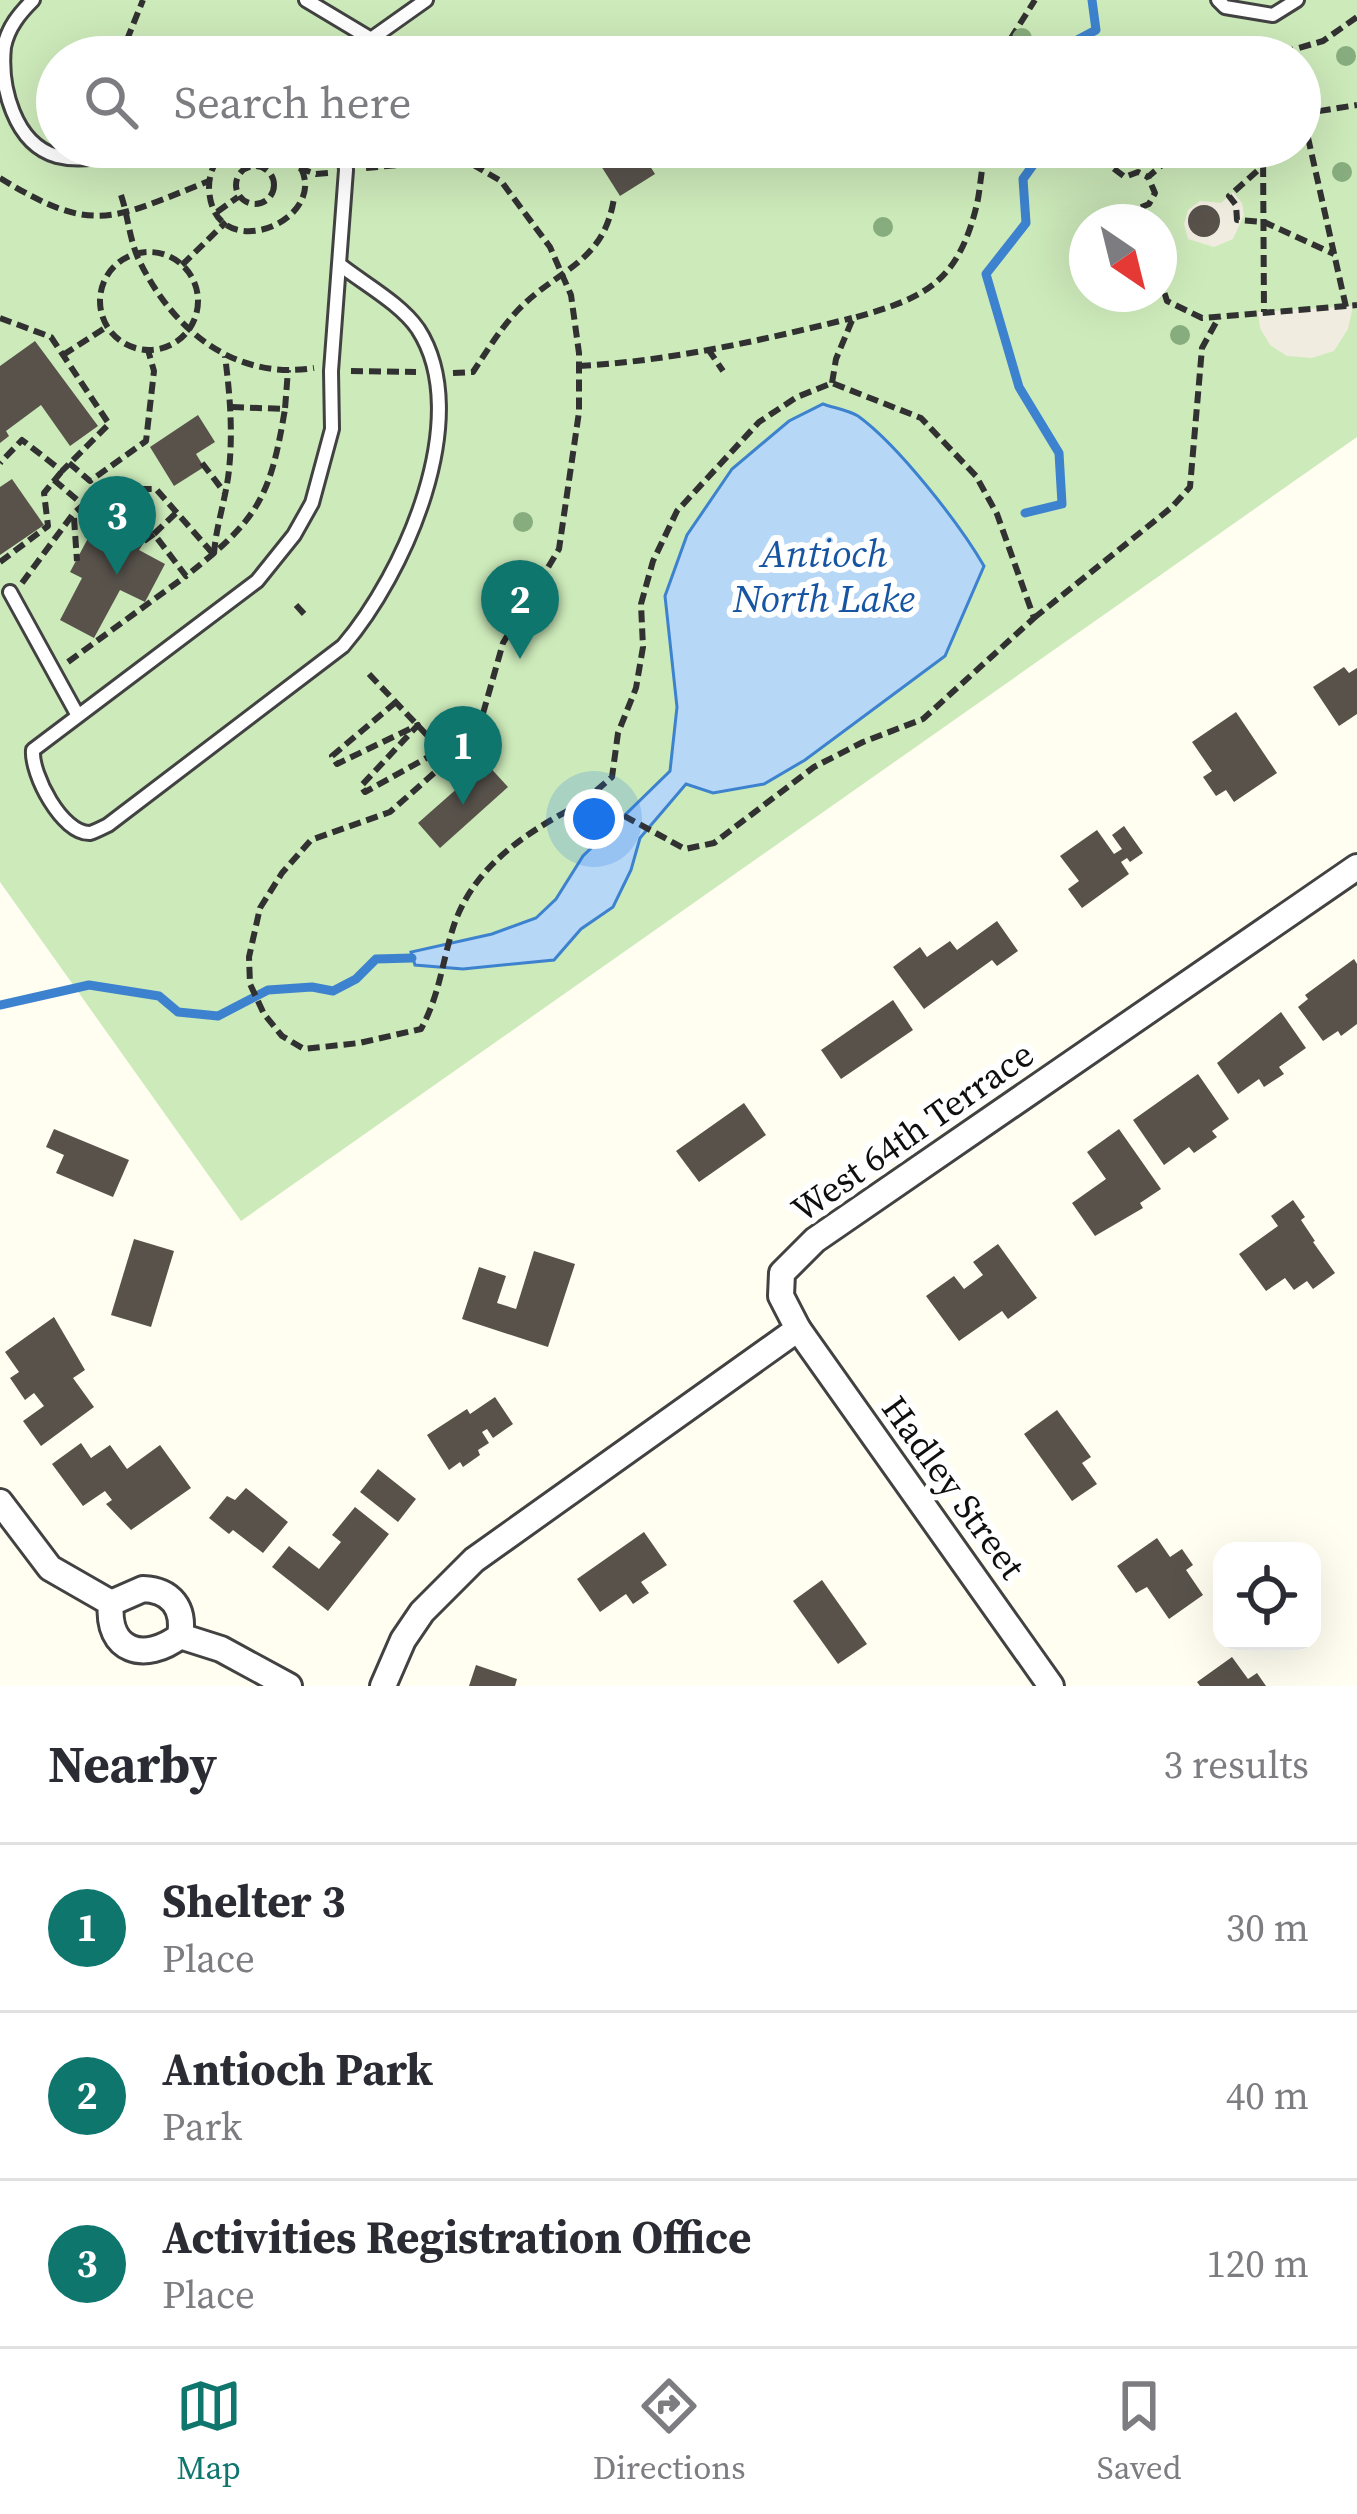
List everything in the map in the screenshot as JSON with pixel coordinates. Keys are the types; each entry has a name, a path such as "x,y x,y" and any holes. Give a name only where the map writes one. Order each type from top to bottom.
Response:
{"street":[{"name":"West 64th Terrace","path":"798,1329 781,1296 782,1273 815,1240 1357,868"},
{"path":"382,1686 422,1612 460,1572 798,1329"},
{"name":"Hadley Street","path":"798,1329 1051,1686"},
{"path":"0,1502 50,1568 111,1603"},
{"path":"111,1603 130,1592 159,1590 178,1609 180,1636"},
{"path":"111,1603 110,1620 125,1647 153,1651 180,1636 221,1649 289,1686"}],"lane":[{"path":"33,0 16,16 4,45 8,105 25,135 36,143"},
{"path":"306,0 366,36"},
{"path":"375,36 425,0"},
{"path":"1219,0 1225,7 1273,15 1298,0"},
{"path":"339,265 413,322 436,373 438,419 418,517 388,584 343,646 108,825 82,832 43,790 32,762 38,744 256,581 294,535 324,470 332,429 331,370 346,168"},
{"path":"10,592 76,714"}],"path":[{"path":"128,36 143,0"},
{"path":"1012,36 1035,0"},
{"path":"1321,42 1357,16"},
{"path":"1321,111 1357,105"},
{"path":"213,168 209,182 217,212 226,222 256,232 286,222 302,194 299,168 331,173"},
{"path":"239,196 236,184 247,168"},
{"path":"239,196 257,204 269,198 272,174 261,168"},
{"path":"480,168 518,201 550,248 571,295 579,366 575,450 559,549 503,643 480,724 450,759 390,812 311,840 260,908 249,957 250,984 277,1029 304,1049 421,1029 437,999 455,924 466,899 491,865 526,832 582,803 612,777 618,733 636,688 643,647 641,604 653,561 677,511 759,422 797,397 832,383 921,418 976,476 997,514 1034,618"},
{"path":"579,366 708,349 906,303 938,283 962,248 983,168"},
{"path":"1113,168 1125,177 1138,172 1148,177 1154,193 1148,204"},
{"path":"1148,177 1158,168"},
{"path":"1262,168 1229,196 1236,205 1237,220 1264,222 1334,254"},
{"path":"1264,168 1264,311"},
{"path":"1313,168 1346,307"},
{"path":"0,178 51,208 80,218 127,214 209,182"},
{"path":"121,195 136,253 166,309 225,356 288,370 436,373 473,372 521,307 587,258 610,221 614,198"},
{"path":"217,212 239,196"},
{"path":"182,265 226,222"},
{"path":"155,252 182,265 197,291 197,313 188,331 169,346 148,350 130,346 108,326 99,297 105,278 115,265 136,253 155,252"},
{"path":"1177,306 1202,318 1357,305"},
{"path":"582,803 617,812 686,849 714,844 814,767 923,719 1034,618 1190,488 1202,348 1219,317"},
{"path":"0,318 51,337 110,424 44,494 48,526 0,562"},
{"path":"832,383 853,318"},
{"path":"63,355 108,326"},
{"path":"708,349 723,371"},
{"path":"90,481 146,441 154,371 148,350"},
{"path":"214,554 229,475 232,407 225,356"},
{"path":"52,669 86,652 186,576 252,516 274,472 288,370"},
{"path":"232,407 285,409"},
{"path":"0,463 22,440 62,471"},
{"path":"69,463 101,489 155,489 214,554"},
{"path":"202,463 224,493"},
{"path":"54,480 82,505 95,525"},
{"path":"30,577 73,514 101,489"},
{"path":"144,541 177,512"},
{"path":"73,514 76,561"},
{"path":"154,534 186,576"},
{"path":"296,605 306,616"},
{"path":"369,674 450,759"},
{"path":"396,702 332,756 338,764 418,725"},
{"path":"418,725 361,787 365,792 441,750"}],"green space":[{"path":"0,0 1357,0 1357,437 241,1221 0,882"}],"shaded area":[{"path":"1233,192 1244,215 1233,239 1214,247 1188,239 1184,224 1188,210 1200,201 1221,203"},
{"path":"1353,306 1348,329 1334,351 1312,358 1287,356 1270,345 1260,328 1258,312"}],"water":[{"name":"Antioch North Lake","path":"823,404 858,416 891,446 944,507 984,566 945,656 805,760 764,784 713,793 686,784 640,838 613,907 581,929 554,960 463,969 415,965 411,952 492,934 536,918 556,899 583,856 670,771 677,707 665,596 687,535 732,469 789,421"}],"building":[{"path":"602,168 651,168 655,174 620,196"},
{"path":"1204,205 1215,210 1220,221 1215,232 1204,237 1193,232 1188,221 1193,210"},
{"path":"35,341 98,426 70,446 41,405 6,431 9,436 0,443 0,366"},
{"path":"198,415 215,442 196,454 204,467 174,486 150,447"},
{"path":"12,479 44,525 0,555 0,487"},
{"path":"102,512 118,520 115,526 145,541 139,550 165,564 145,602 120,590 94,638 60,620 82,578 70,572"},
{"path":"1344,667 1349,673 1357,668 1357,714 1339,726 1313,687"},
{"path":"1236,712 1277,773 1234,802 1226,790 1216,796 1203,777 1212,771 1192,742"},
{"path":"486,763 508,787 440,848 418,823"},
{"path":"1124,826 1143,853 1121,862 1129,874 1082,908 1068,889 1079,881 1060,856 1097,830 1114,854 1122,849 1112,835"},
{"path":"997,921 1018,951 997,966 992,960 924,1009 893,967 920,947 927,957 950,941 957,950"},
{"path":"1354,959 1357,1024 1323,1041 1298,1007 1308,999 1305,995"},
{"path":"893,1000 913,1030 841,1079 821,1050"},
{"path":"1281,1012 1306,1048 1279,1067 1284,1074 1264,1087 1259,1079 1238,1094 1217,1063"},
{"path":"1198,1074 1229,1119 1212,1131 1217,1137 1194,1153 1189,1147 1164,1165 1133,1120"},
{"path":"744,1103 766,1135 699,1182 676,1151"},
{"path":"54,1129 129,1160 113,1197 56,1173 64,1155 46,1147"},
{"path":"1119,1129 1161,1189 1140,1203 1143,1208 1095,1236 1072,1203 1106,1179 1087,1152"},
{"path":"1293,1200 1313,1242 1335,1273 1313,1289 1307,1281 1294,1290 1285,1278 1266,1291 1239,1254 1278,1226 1271,1216"},
{"path":"134,1239 174,1251 151,1327 111,1315"},
{"path":"998,1244 1037,1298 1008,1319 1002,1311 959,1341 926,1296 954,1276 964,1289 983,1275 973,1262"},
{"path":"534,1251 575,1264 548,1347 462,1319 479,1267 506,1276 497,1303 516,1309"},
{"path":"54,1317 85,1370 73,1378 94,1407 41,1446 23,1421 44,1406 34,1393 25,1400 10,1378 19,1372 5,1352"},
{"path":"495,1397 513,1424 493,1438 487,1429 482,1432 489,1443 478,1450 480,1455 449,1470 427,1435"},
{"path":"1057,1410 1091,1457 1082,1463 1097,1484 1072,1501 1024,1434"},
{"path":"81,1443 91,1458 110,1445 127,1469 160,1445 191,1488 131,1530 106,1504 112,1500 105,1491 83,1506 52,1464"},
{"path":"378,1469 416,1499 398,1522 360,1492"},
{"path":"246,1488 288,1522 263,1553 209,1518 227,1496 235,1500"},
{"path":"355,1507 389,1534 328,1611 272,1567 289,1546 319,1569 341,1542 332,1535"},
{"path":"644,1532 667,1565 641,1582 649,1593 633,1604 626,1594 600,1612 577,1579"},
{"path":"1157,1538 1170,1557 1182,1549 1193,1565 1186,1570 1203,1595 1169,1619 1147,1587 1136,1593 1117,1566"},
{"path":"822,1580 867,1644 838,1664 793,1601"},
{"path":"1232,1657 1248,1679 1257,1673 1266,1686 1200,1686 1197,1682"},
{"path":"476,1665 517,1679 515,1686 469,1686"}],"waterway":[{"path":"1085,36 1096,30 1092,0"},
{"path":"1025,513 1062,504 1059,453 1019,387 986,274 1026,223 1023,179 1031,168"},
{"path":"0,1005 89,985 159,996 178,1012 218,1016 268,990 312,987 333,991 356,979 376,959 412,958"}],"place":[{"name":"Activities Registration Office","path":"117,575"},
{"name":"Antioch Park","path":"520,659"},
{"name":"Shelter 3","path":"463,805"}]}
